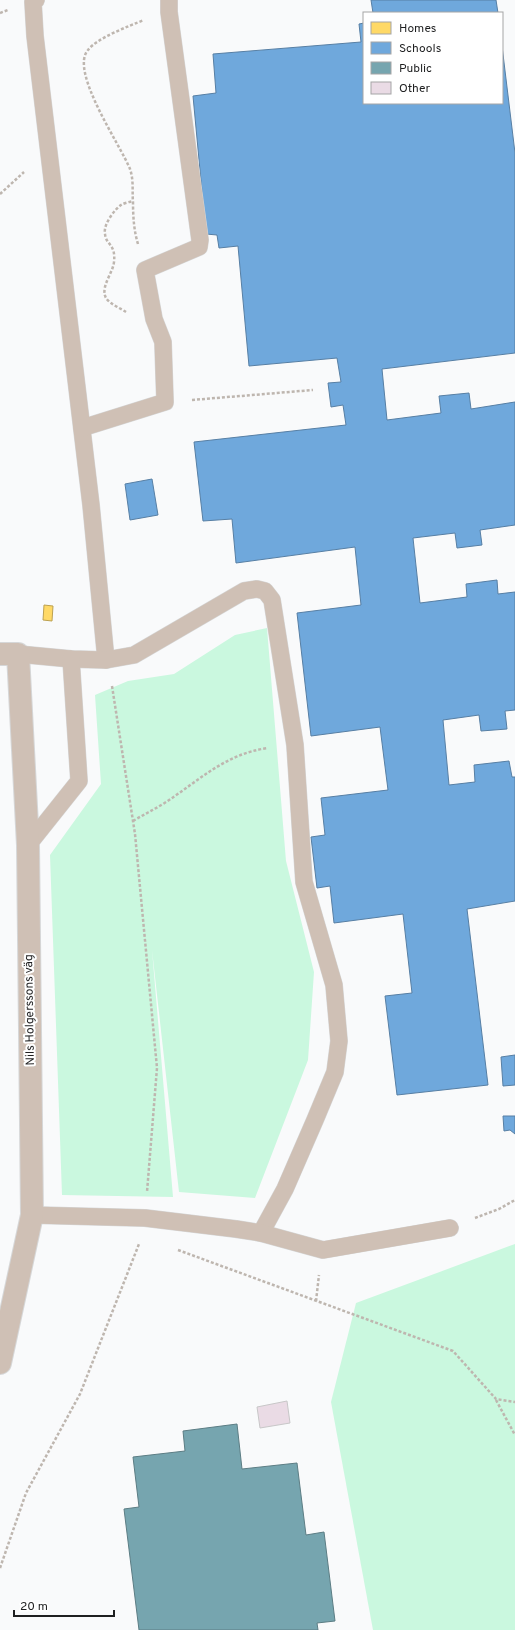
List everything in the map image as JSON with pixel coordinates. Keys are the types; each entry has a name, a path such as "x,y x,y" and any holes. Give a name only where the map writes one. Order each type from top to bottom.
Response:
{"street":[{"name":"Nils Holgerssons väg","path":"0,1364 32,1215 28,845 9,654"}],"lane":[{"path":"36,0 33,2 35,36 91,505 106,660"},
{"path":"82,428 165,402 163,342 154,320 145,270 199,247 200,240 169,6"},
{"path":"9,654 106,660 134,655 244,591 257,589 266,591 272,600 295,745 304,882 334,985 339,1041 335,1072 285,1189 261,1233"},
{"path":"28,845 79,782 71,659"},
{"path":"32,1215 145,1218 261,1233 323,1250 450,1228"}],"path":[{"path":"145,270 135,234 132,201 133,183 130,171 87,83 84,58 87,50 95,43 169,6"},
{"path":"165,402 313,390"},
{"path":"0,1568 26,1493 80,1394 142,1237 145,1218 157,1068 133,821 112,683 106,660"},
{"path":"133,821 163,804 216,766 233,757 256,750 295,745"},
{"path":"450,1228 498,1209 515,1200"},
{"path":"171,1247 453,1351 496,1399 515,1435"},
{"path":"496,1399 515,1402"}],"green space":[{"path":"267,628 286,861 314,972 308,1060 255,1198 179,1192 152,950 173,1197 62,1195 50,855 101,784 95,695 128,681 174,674 235,635"},
{"path":"515,1244 515,1630 373,1630 331,1402 356,1303"}],"building: Homes":[{"path":"44,605 53,606 52,621 43,620"}],"building: Schools":[{"path":"371,0 496,0 498,12 373,12"},
{"path":"363,23 363,104 503,104 503,54 515,153 515,353 382,369 387,420 441,413 439,396 469,393 471,409 515,402 515,525 480,530 482,545 457,548 455,533 413,538 420,603 467,597 466,584 497,580 498,594 515,592 515,710 505,711 507,729 481,731 479,715 443,720 449,785 475,782 474,765 509,761 512,777 515,777 515,901 467,909 488,1085 397,1095 385,996 412,993 403,914 334,923 330,886 317,888 311,837 325,835 321,798 388,790 380,727 311,736 297,613 361,605 355,547 236,563 232,519 203,521 194,442 346,425 343,405 331,407 328,383 341,382 337,358 249,366 238,246 219,248 217,235 206,234 193,96 216,93 213,54 361,42 359,24"},
{"path":"152,479 158,515 130,520 125,484"},
{"path":"515,1055 515,1085 503,1086 501,1057"},
{"path":"503,1116 515,1116 515,1134 510,1130 504,1131"}],"building: Public":[{"path":"237,1424 242,1469 297,1463 306,1535 324,1532 335,1621 317,1623 318,1630 139,1630 124,1509 139,1507 133,1457 185,1451 183,1431"}],"building: Other":[{"path":"287,1401 290,1423 260,1428 257,1407"}]}
